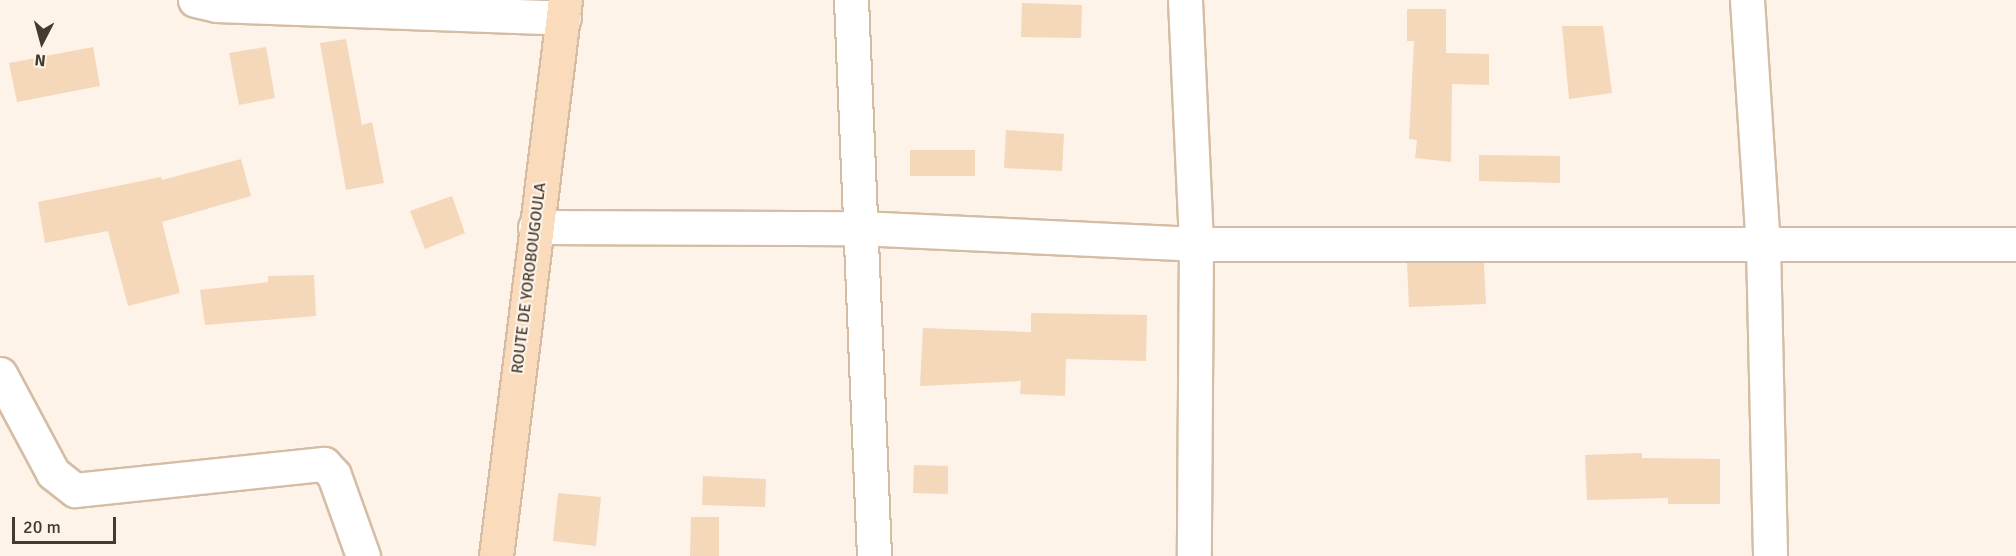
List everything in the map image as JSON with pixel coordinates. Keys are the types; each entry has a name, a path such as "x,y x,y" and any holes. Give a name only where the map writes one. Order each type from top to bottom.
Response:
{"main road":[{"name":"ROUTE DE YOROBOUGOULA","path":"496,556 535,227 565,9"}],"street":[{"path":"195,0 216,5 565,9"},
{"path":"850,0 874,556"},
{"path":"1185,0 1196,244 1194,556"},
{"path":"1747,0 1763,246 1770,556"},
{"path":"535,227 859,228 1196,244 1763,246 2016,244"},
{"path":"0,374 54,473 75,490 324,464 334,474 363,556"}],"building":[{"path":"1022,3 1082,5 1081,38 1021,37"},
{"path":"1407,9 1446,9 1446,53 1489,54 1489,85 1452,84 1451,162 1415,158 1417,140 1409,139 1414,41 1407,41"},
{"path":"1562,26 1603,26 1612,93 1569,99"},
{"path":"346,39 362,125 372,122 384,183 346,190 320,43"},
{"path":"93,47 100,86 17,102 9,63"},
{"path":"266,47 275,98 239,105 229,53"},
{"path":"1006,130 1064,134 1062,171 1004,168"},
{"path":"910,150 975,150 975,176 910,176"},
{"path":"1479,155 1560,156 1560,183 1479,181"},
{"path":"241,159 251,196 162,222 180,293 128,306 108,231 45,243 38,202 161,177 162,180"},
{"path":"452,196 465,233 425,249 410,211"},
{"path":"1407,263 1484,263 1486,304 1409,307"},
{"path":"314,275 316,316 205,325 200,290 268,282 268,276"},
{"path":"1031,313 1147,315 1146,361 1066,359 1065,396 1020,394 1021,381 920,386 923,328 1031,332"},
{"path":"1642,453 1642,458 1720,459 1720,504 1668,504 1668,498 1587,500 1585,455"},
{"path":"914,465 948,466 948,494 913,493"},
{"path":"703,476 766,479 765,507 702,505"},
{"path":"558,493 601,497 596,546 553,541"},
{"path":"691,517 719,517 719,556 690,556"}]}
